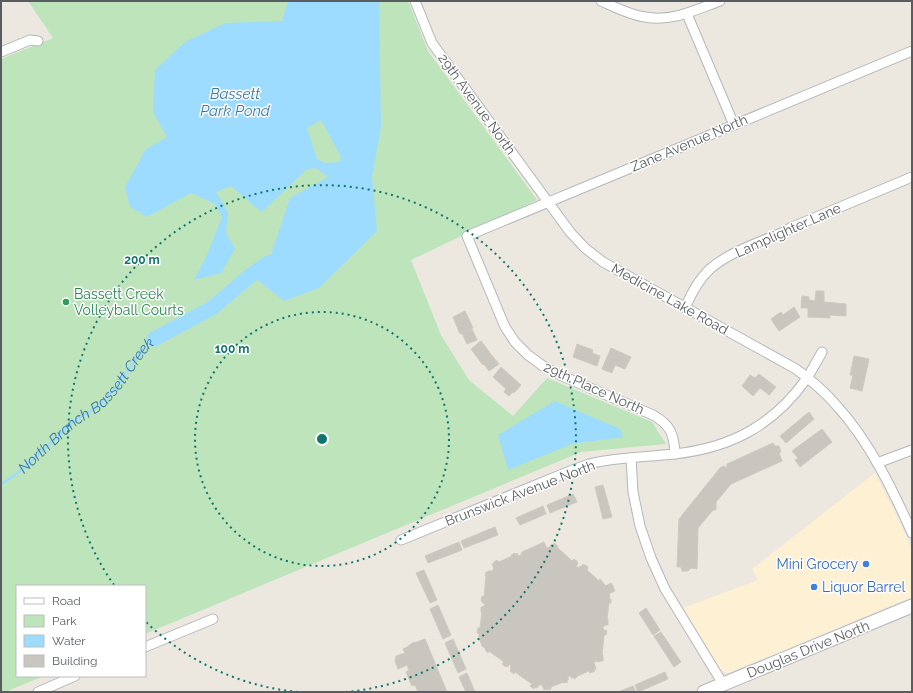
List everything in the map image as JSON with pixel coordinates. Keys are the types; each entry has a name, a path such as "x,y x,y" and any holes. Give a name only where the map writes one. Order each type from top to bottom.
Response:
{"street":[{"name":"29th Avenue North","path":"415,1 432,42 548,202"},
{"path":"601,1 630,13 644,17 659,18 687,14 720,1"},
{"path":"687,14 734,125"},
{"path":"1,52 30,40 38,41"},
{"name":"Zane Avenue North","path":"467,236 912,50"},
{"name":"Lamplighter Lane","path":"685,308 699,282 710,269 723,259 790,228 911,180"},
{"name":"Medicine Lake Road","path":"548,202 570,232 585,248 603,262 622,274 796,369 818,386 855,427 899,504 912,533"},
{"name":"29th Place North","path":"467,236 502,321 515,342 528,355 554,372 661,419 668,425 672,433 675,442 675,454"},
{"path":"807,377 822,352"},
{"name":"Brunswick Avenue North","path":"401,540 570,471 594,463 699,451 722,444 744,435 764,422 783,407 807,377"},
{"path":"877,464 912,450"},
{"path":"631,458 633,492 640,526 651,558 664,589 723,684"},
{"name":"Douglas Drive North","path":"704,692 912,606"},
{"path":"146,647 213,619"},
{"path":"38,692 73,677"}],"shaded area":[{"path":"875,473 899,520 912,550 912,597 728,673 720,670 680,609 758,580 752,569"}],"green space":[{"path":"28,1 408,1 428,51 537,200 411,260 441,335 469,380 513,416 547,378 652,422 666,444 581,452 146,634 146,585 16,585 16,677 42,677 5,692 1,692 1,59 53,38"}],"water":[{"name":"Bassett Park Pond","path":"288,1 379,1 381,127 372,177 377,231 319,288 284,301 246,271 271,254 290,198 328,177 316,168 307,169 262,212 231,186 216,192 228,212 226,233 235,249 221,273 194,280 207,255 222,217 215,204 191,193 147,217 130,207 125,187 146,149 167,137 153,112 155,70 185,42 225,23 282,21","holes":["321,120 341,157 340,162 325,163 317,159 307,128"]},
{"path":"555,401 620,429 623,437 572,444 508,470 498,435"}],"building":[{"path":"816,291 824,291 824,302 846,304 846,316 830,315 830,318 808,317 808,308 801,308 802,296 809,297 809,300 815,301"},
{"path":"794,307 800,317 779,331 771,319 781,312 783,315"},
{"path":"465,311 473,328 460,334 453,317"},
{"path":"472,329 477,340 467,344 462,333"},
{"path":"481,341 493,357 483,365 471,349"},
{"path":"577,344 593,350 592,353 600,356 597,366 573,357"},
{"path":"611,348 631,357 625,369 615,365 612,373 602,369"},
{"path":"854,356 869,359 862,391 850,388 853,375 850,375"},
{"path":"493,357 499,364 489,371 484,364"},
{"path":"501,367 521,385 509,396 504,392 506,389 493,377"},
{"path":"759,374 776,387 769,395 760,388 753,396 742,386 750,375 755,378"},
{"path":"809,412 814,419 786,443 780,436"},
{"path":"822,429 832,442 800,467 795,460 798,458 792,451"},
{"path":"773,443 775,446 779,446 781,452 779,453 782,461 731,484 716,502 716,510 713,510 698,528 697,569 691,568 688,571 682,571 681,567 677,567 679,519 720,468 724,466 727,468 727,464"},
{"path":"603,485 612,517 603,519 595,487"},
{"path":"573,494 577,502 550,513 547,505"},
{"path":"543,506 546,514 520,525 516,518"},
{"path":"495,527 498,535 464,548 461,541"},
{"path":"459,542 462,550 428,563 425,556"},
{"path":"544,542 548,548 554,543 572,561 574,559 578,562 576,566 579,568 583,564 588,567 587,570 599,581 600,579 606,586 611,583 615,591 610,593 609,599 611,599 611,603 609,603 607,619 608,625 603,626 605,631 607,630 606,635 604,635 602,655 603,661 595,661 595,671 590,673 589,671 577,676 574,679 573,677 571,678 571,676 567,677 569,679 567,680 568,682 563,682 547,690 544,690 542,685 539,685 537,688 535,687 534,689 530,686 532,684 515,672 514,674 510,671 511,666 509,664 508,667 507,665 506,667 502,664 504,662 489,651 488,653 485,650 486,649 482,646 479,638 479,633 477,633 478,628 480,628 482,612 481,607 485,606 485,604 481,601 482,596 484,597 486,572 494,569 492,564 497,560 499,562 515,553 516,555 517,553 518,556 521,555 522,552"},
{"path":"424,570 437,600 430,603 416,573"},
{"path":"438,605 451,635 443,639 430,609"},
{"path":"646,608 660,630 653,635 639,613"},
{"path":"661,632 681,662 674,667 654,636"},
{"path":"425,639 447,692 418,692 415,685 412,686 406,672 409,670 407,665 398,669 395,661 396,656 405,653 403,649 412,643"},
{"path":"453,639 466,669 458,673 445,643"},
{"path":"665,672 668,679 638,692 635,685"},
{"path":"467,673 475,692 466,692 459,677"},
{"path":"633,686 636,692 618,692"}],"waterway":[{"name":"North Branch Bassett Creek","path":"154,339 212,308 251,275 268,263"},
{"name":"North Branch Bassett Creek","path":"1,484 18,473 74,421 100,405 117,386 146,345 154,339"}],"place":[{"name":"Bassett Creek Volleyball Courts","path":"66,302"},
{"name":"Mini Grocery","path":"866,564"},
{"name":"Liquor Barrel","path":"814,587"}]}
